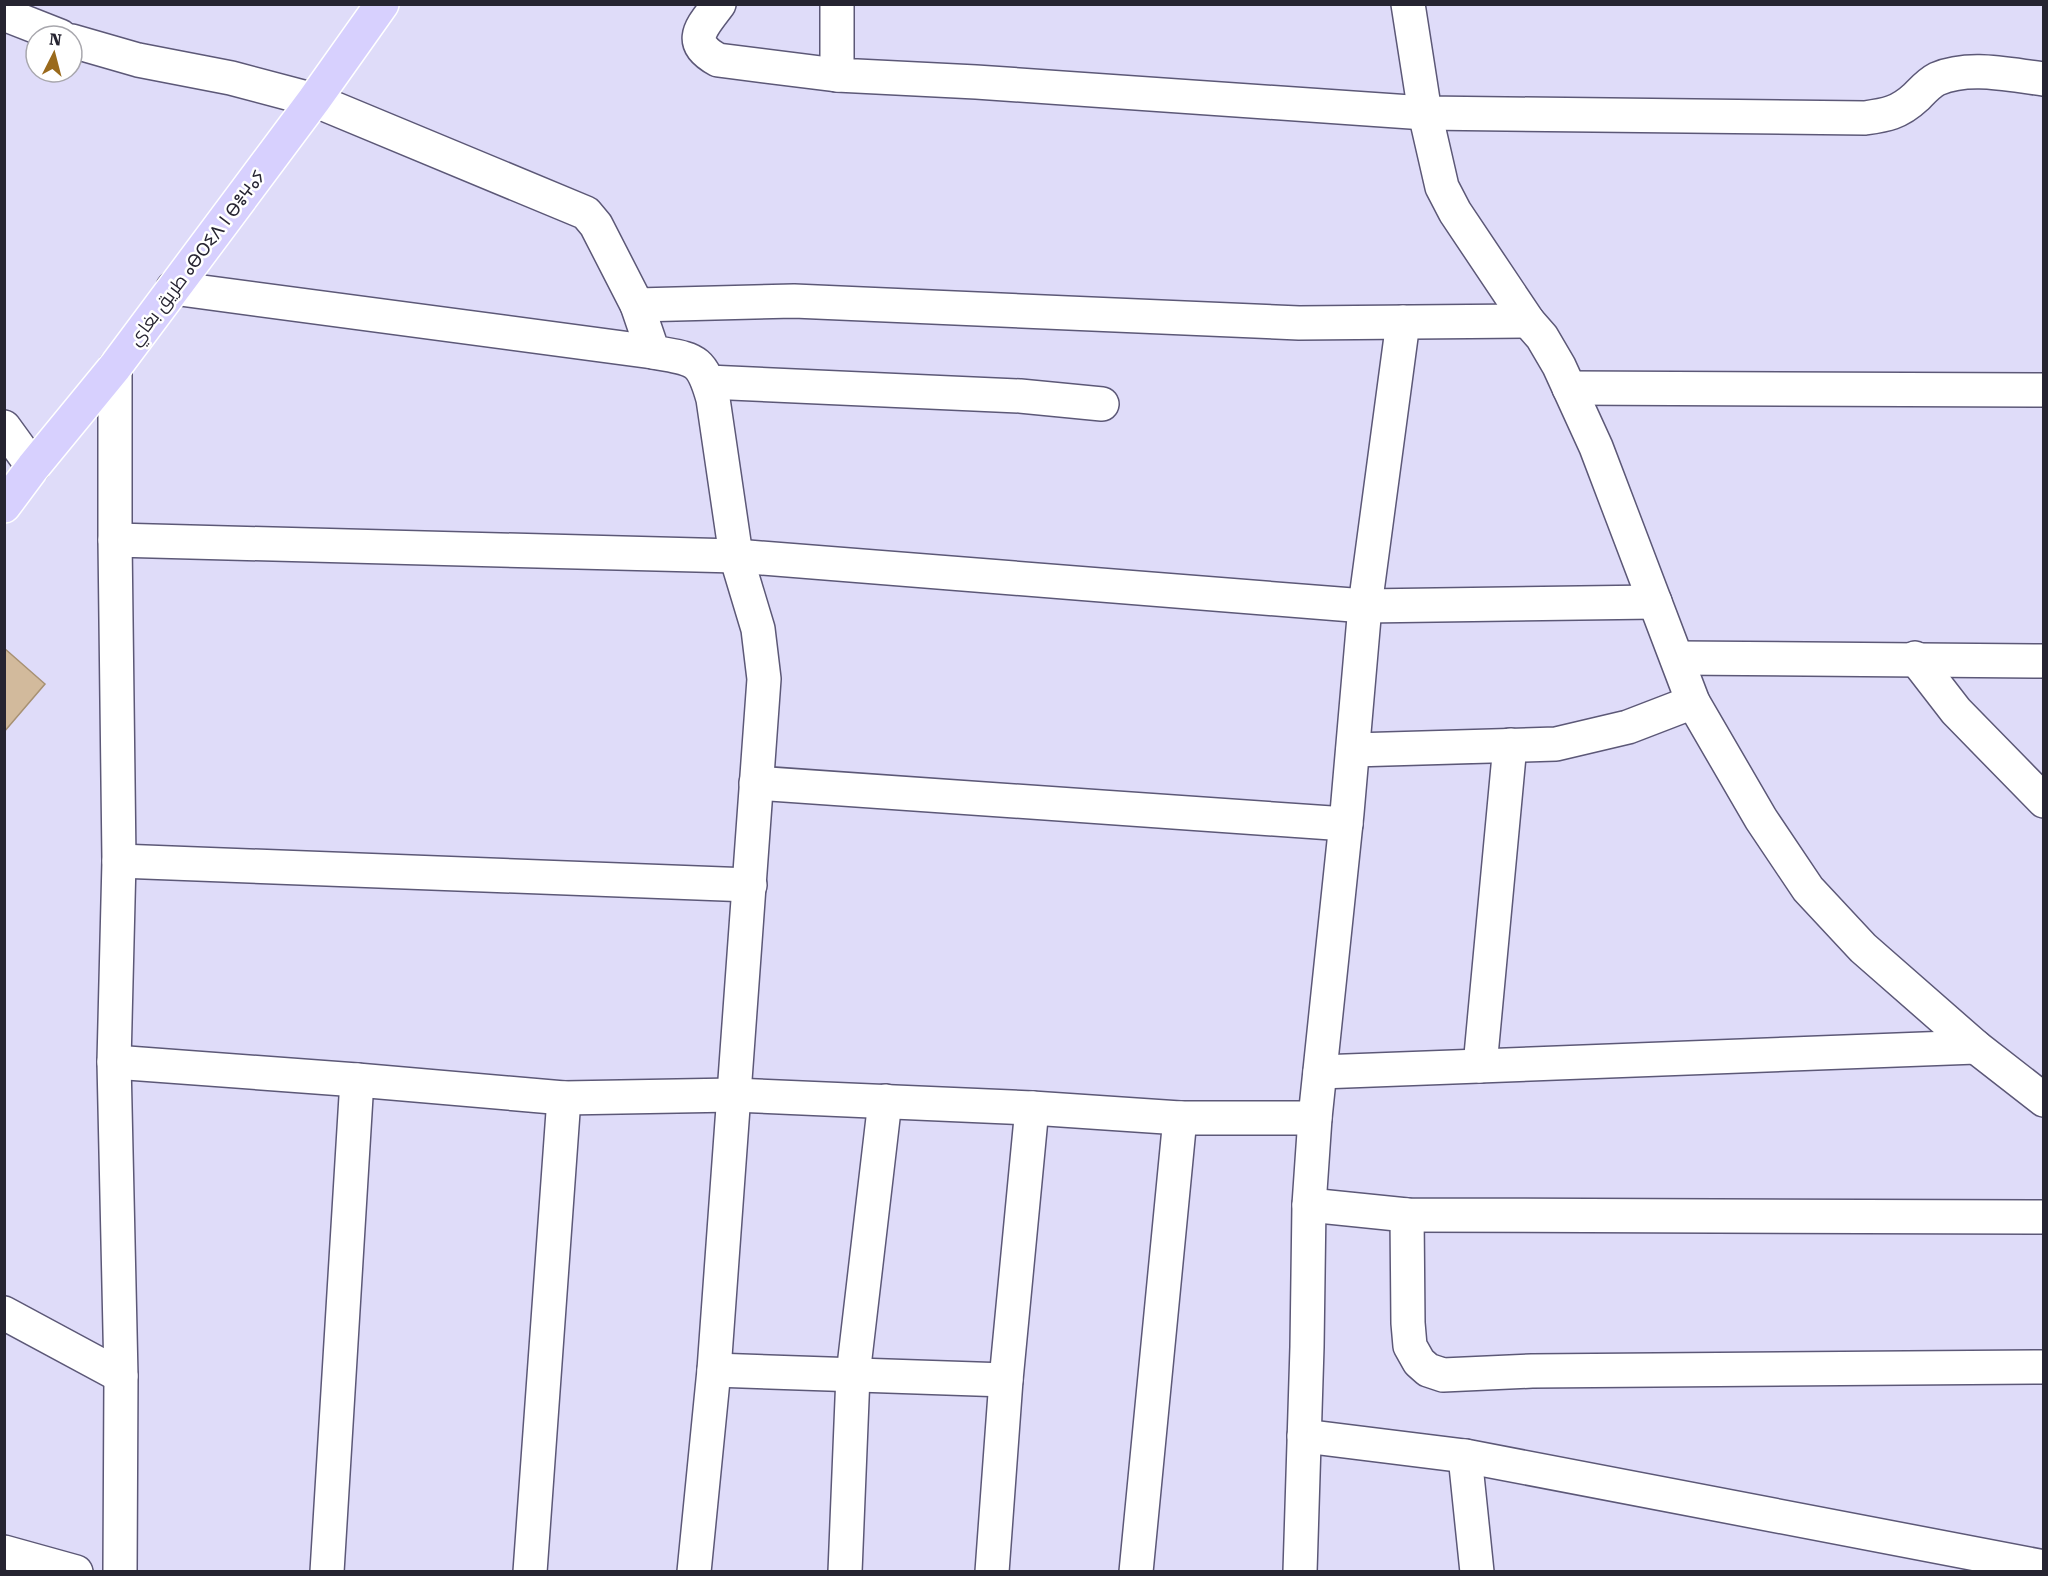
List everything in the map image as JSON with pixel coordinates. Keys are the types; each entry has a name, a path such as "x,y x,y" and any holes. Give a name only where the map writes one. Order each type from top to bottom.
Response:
{"main road":[{"name":"طريق بغاي ⴰⴱⵔⵉⴷ ⵏ ⴱⴻⵖⴰⵢ","path":"4,506 33,467 115,368 314,100 382,4"}],"street":[{"path":"719,4 699,30 698,39 701,47 718,60 837,75 1425,113 1865,118 1889,115 1912,101 1934,80 1956,72 1976,71 2043,79"},
{"path":"837,4 837,75"},
{"path":"1407,4 1425,113 1442,187 1455,212 1528,321 1542,337 1569,388 1596,447 1693,702 1761,819 1808,889 1863,948 1976,1047 2043,1100"},
{"path":"4,14 29,24"},
{"path":"84,44 138,60 231,78 314,100 586,213 596,225 637,305 653,352"},
{"path":"173,288 653,352 693,361 701,367 708,382 713,399 736,556 758,629 764,679 714,1370 694,1572"},
{"path":"637,305 794,301 1299,323 1528,321"},
{"path":"1300,1572 1309,1205 1315,1118 1346,824 1365,606 1403,322"},
{"path":"115,368 119,861 114,1062 121,1376 120,1572"},
{"path":"708,382 1020,396 1102,404"},
{"path":"1569,388 2043,390"},
{"path":"4,427 33,467"},
{"path":"115,540 736,556 1365,606 1655,602"},
{"path":"1677,658 1915,658 2043,661"},
{"path":"1915,658 1956,711 2043,801"},
{"path":"1353,750 1556,744 1628,726 1693,702"},
{"path":"1480,1066 1510,745"},
{"path":"756,783 1346,824"},
{"path":"119,861 750,885"},
{"path":"1320,1072 1976,1047"},
{"path":"114,1062 564,1098 734,1095 1032,1108 1180,1118 1315,1118"},
{"path":"327,1572 357,1080"},
{"path":"530,1572 564,1098"},
{"path":"845,1572 853,1375 885,1101"},
{"path":"993,1572 1006,1380 1032,1108"},
{"path":"1136,1572 1180,1118"},
{"path":"1309,1205 1407,1215 2043,1217"},
{"path":"1407,1215 1410,1346 1419,1362 1428,1370 1443,1375 1532,1371 2043,1366"},
{"path":"4,1312 121,1376"},
{"path":"714,1370 1006,1380"},
{"path":"1304,1436 1465,1456 2043,1567"},
{"path":"1465,1456 1477,1572"},
{"path":"4,1552 76,1572"}],"building":[{"path":"4,648 45,684 4,732"}]}
